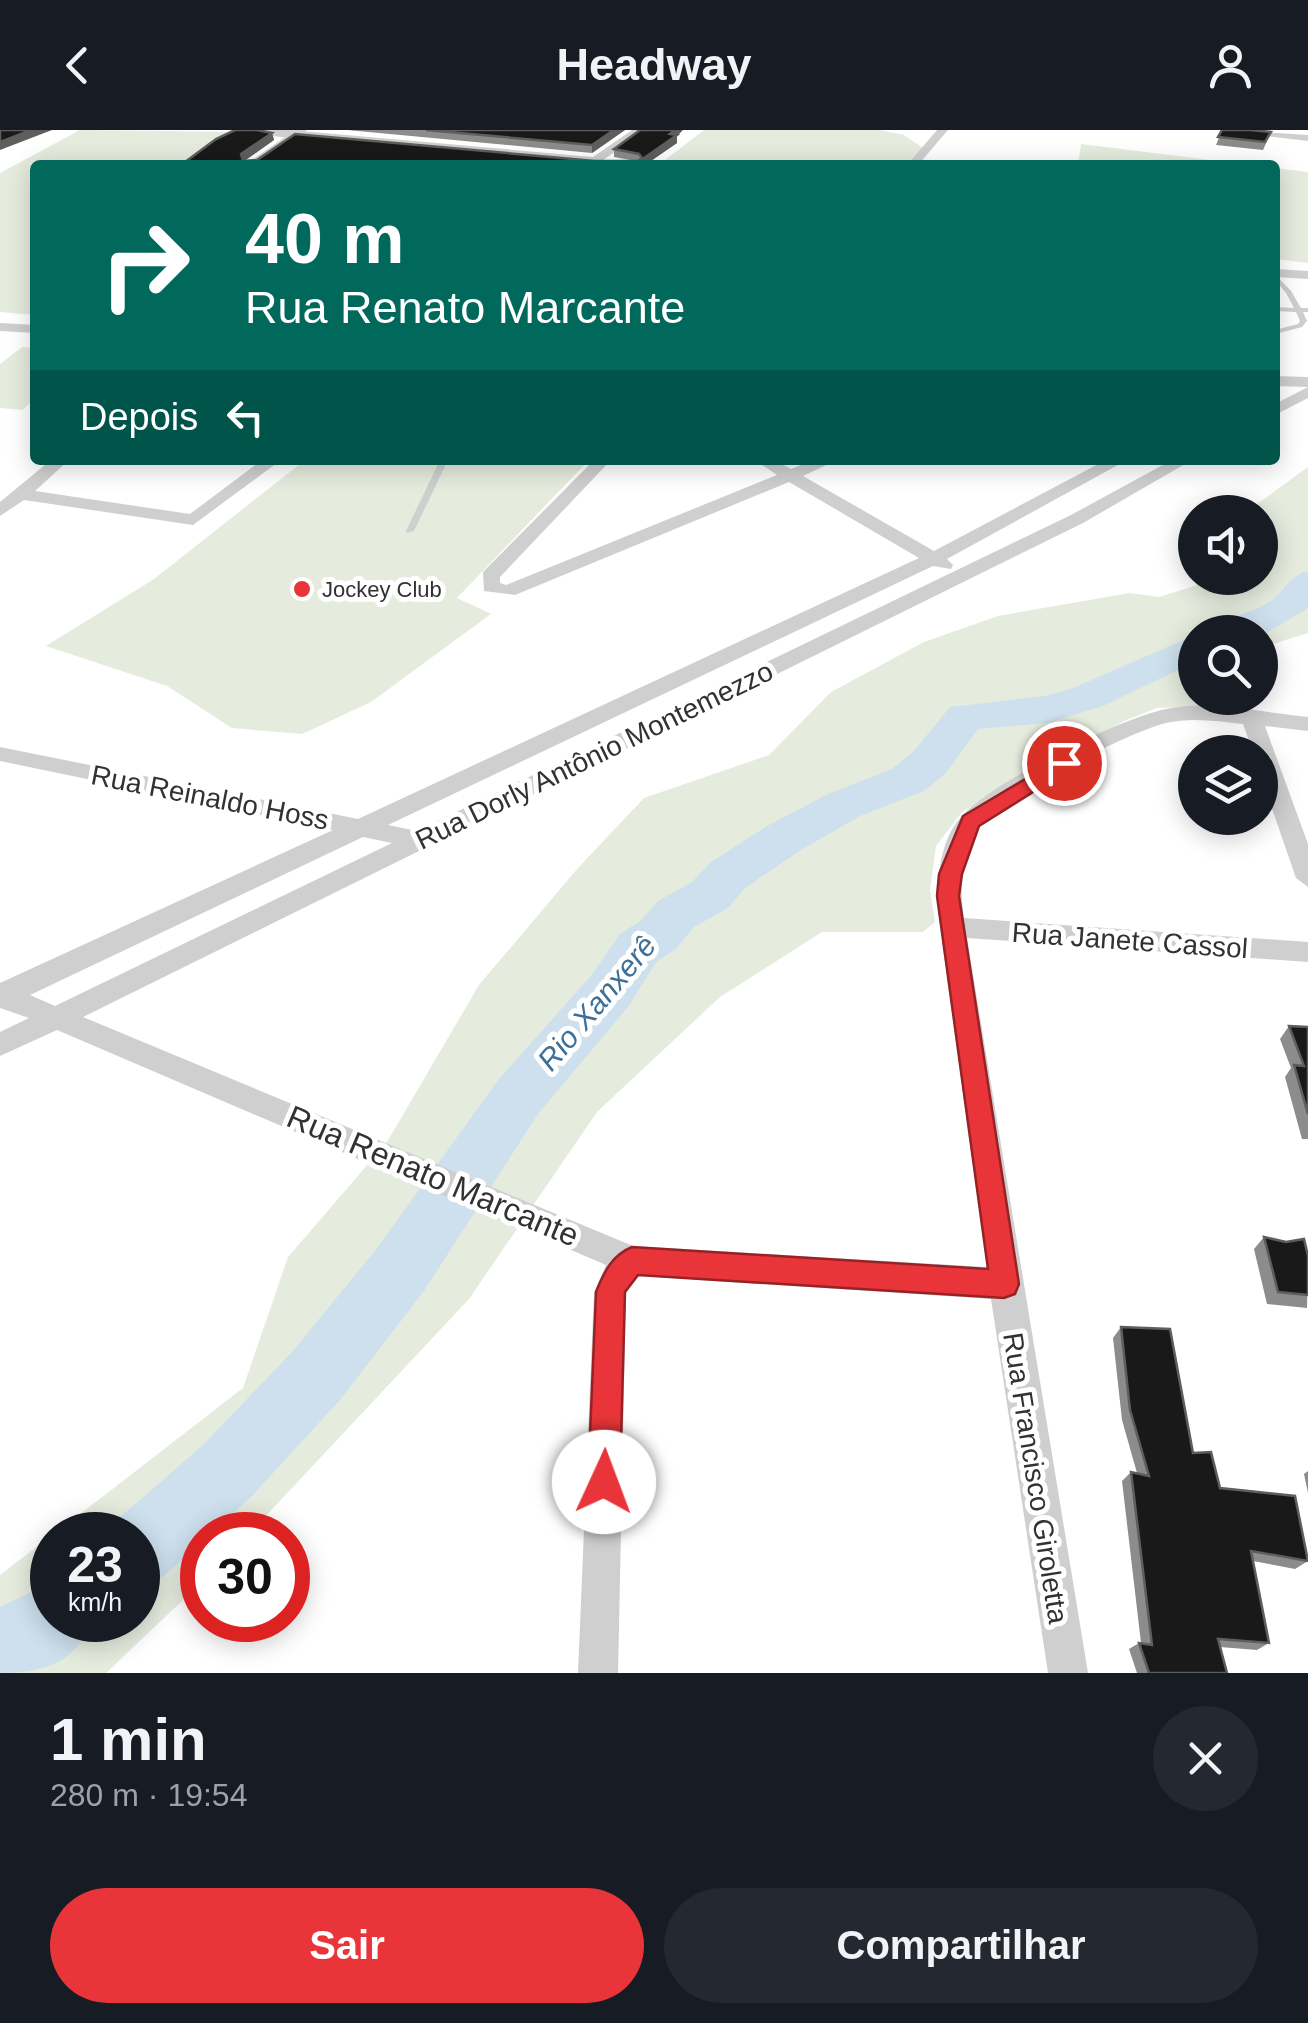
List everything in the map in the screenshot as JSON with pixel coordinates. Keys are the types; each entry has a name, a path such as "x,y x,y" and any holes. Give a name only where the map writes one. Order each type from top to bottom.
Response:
{"street":[{"path":"248,130 585,160"},
{"path":"413,160 450,130"},
{"path":"597,160 640,130"},
{"path":"916,160 943,130"},
{"path":"1238,130 1308,138"},
{"path":"257,160 299,132"},
{"path":"1280,274 1308,275"},
{"path":"0,327 30,328"},
{"path":"1280,381 1308,382"},
{"path":"1280,407 1308,392"},
{"path":"0,511 55,465"},
{"path":"22,494 194,520 266,465"},
{"path":"598,465 490,576 489,583 496,590 508,591 817,465"},
{"path":"771,465 961,576"},
{"name":"Rua Dorly Antônio Montemezzo","path":"2,995 932,559 1109,465"},
{"name":"Rua Dorly Antônio Montemezzo","path":"0,1045 1077,519 1175,465"},
{"name":"Rua Francisco Giroletta","path":"1068,1673 1004,1284 952,928 950,874 970,822 1032,780 1147,720 1202,714 1308,724"},
{"path":"1252,719 1308,878"},
{"name":"Rua Reinaldo Hoss","path":"0,754 420,840"},
{"name":"Rua Janete Cassol","path":"952,928 1308,952"},
{"name":"Rua Renato Marcante","path":"2,995 632,1261 1004,1284"},
{"path":"598,1673 610,1292 618,1275 632,1261"}],"lane":[{"path":"1280,280 1304,310 1300,326 1280,331"},
{"path":"410,531 442,465"}],"shaded area":[{"path":"80,130 249,132 202,160 30,160 30,315 0,312 0,173"},
{"path":"704,130 880,130 904,135 923,148 913,160 665,160"},
{"path":"1081,144 1211,160 1079,160"},
{"path":"1280,169 1308,172 1308,263 1280,260"},
{"path":"22,347 30,348 30,403 22,410 0,408 0,364"},
{"name":"Jockey Club","path":"299,465 584,465 457,598 491,614 371,702 302,734 232,728 167,686 46,646 154,579"},
{"path":"1308,467 1308,633 1278,642 1278,615 1178,615 1178,707 1157,708 1124,721 962,812 936,846 930,890 935,922 923,932 822,932 720,997 597,1112 469,1299 270,1512 180,1512 180,1603 160,1622 160,1512 83,1512 243,1388 288,1257 387,1142 479,985 578,868 644,798 769,755 831,692 924,642 998,616 1130,593 1159,597 1178,591 1178,595 1278,595 1278,495 1269,495"},
{"path":"30,1552 30,1642 139,1642 106,1673 0,1673 0,1575"}],"building":[{"path":"0,130 31,130 0,142"},
{"path":"235,130 272,133 241,154 243,160 188,160"},
{"path":"426,130 614,130 592,145"},
{"path":"640,130 675,130 670,134 677,135 641,160 639,154 614,149"},
{"path":"1222,130 1271,132 1265,142 1218,137"},
{"path":"295,134 584,160 257,160"},
{"path":"1289,1026 1308,1027 1308,1114 1294,1065 1304,1066"},
{"path":"1264,1237 1286,1242 1304,1239 1308,1295 1278,1292"},
{"path":"1121,1327 1170,1329 1193,1453 1211,1452 1220,1488 1295,1496 1308,1561 1251,1551 1269,1643 1218,1639 1227,1673 1149,1673 1139,1643 1152,1645 1131,1472 1149,1476 1130,1410"}],"waterway":[{"name":"Rio Xanxerê","path":"1274,615 1294,600 1308,582"},
{"name":"Rio Xanxerê","path":"160,1530 227,1471 316,1376 401,1269 518,1097 609,992 638,948 658,935 676,914 710,895 728,875 784,838 844,805 908,780 929,763 965,717 1047,709 1088,697 1178,655"},
{"name":"Rio Xanxerê","path":"0,1650 30,1633"}],"place":[{"name":"Jockey Club","path":"302,589"}],"route":[{"path":"604,1482 610,1292 618,1275 632,1261 1004,1284 948,896 950,874 970,822 1064,763"}]}
